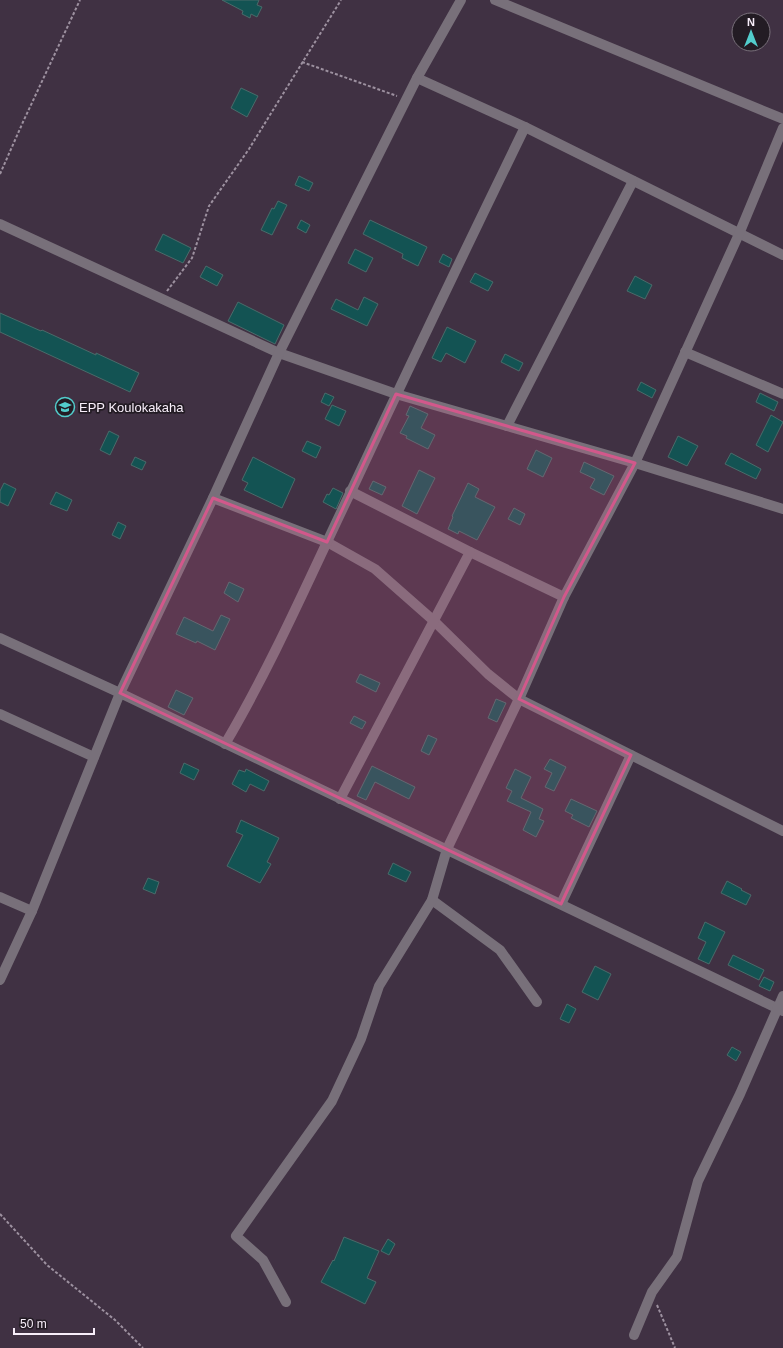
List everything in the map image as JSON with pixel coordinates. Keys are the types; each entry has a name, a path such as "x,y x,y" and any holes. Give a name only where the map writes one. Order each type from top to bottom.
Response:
{"street":[{"path":"0,980 32,911 120,693 213,498 279,353 406,99 461,0"},
{"path":"495,0 783,119"},
{"path":"417,78 524,127 783,255"},
{"path":"225,744 245,709 304,591 350,491 524,127"},
{"path":"286,1302 263,1260 236,1236 332,1101 360,1039 379,986 432,900 447,849 519,699 564,597 635,463 739,234 783,128"},
{"path":"507,426 633,181"},
{"path":"0,224 279,353 396,394 635,463 783,509"},
{"path":"685,352 783,394"},
{"path":"350,491 470,552 564,597"},
{"path":"213,498 327,542 375,569 434,621 488,674 519,699 783,831"},
{"path":"340,799 470,552"},
{"path":"0,638 120,693 780,1010"},
{"path":"0,714 94,757"},
{"path":"561,904 631,755"},
{"path":"0,897 32,911"},
{"path":"432,900 500,950 537,1002"},
{"path":"634,1335 652,1292 677,1257 698,1181 780,1010 783,996"}],"path":[{"path":"0,174 80,0"},
{"path":"162,299 192,258 209,206 248,149 341,0"},
{"path":"302,62 406,99"},
{"path":"0,1214 48,1265 115,1320 143,1348"},
{"path":"652,1292 675,1348"}],"highlighted area":[{"path":"396,394 635,463 564,597 519,699 631,755 561,904 120,693 213,498 327,542"}],"building":[{"path":"222,0 259,0 257,5 262,7 257,17 251,14 250,18 242,14 243,11"},
{"path":"241,88 258,96 247,117 231,108"},
{"path":"299,176 313,183 309,191 295,185"},
{"path":"278,201 287,205 272,235 261,230 272,208 274,209"},
{"path":"301,220 310,225 306,233 297,228"},
{"path":"370,220 427,247 418,266 402,258 403,254 363,234"},
{"path":"163,234 191,248 183,263 155,250"},
{"path":"355,249 373,258 366,272 348,263"},
{"path":"443,254 452,259 449,267 439,262"},
{"path":"206,266 223,275 217,286 200,277"},
{"path":"475,273 493,282 488,291 470,282"},
{"path":"635,276 652,285 645,299 627,291"},
{"path":"364,297 378,304 367,326 331,309 336,299 358,310"},
{"path":"238,302 284,325 275,344 228,321"},
{"path":"0,313 41,331 42,330 96,355 96,353 139,373 130,392 0,332"},
{"path":"447,327 476,341 465,363 446,353 441,362 432,358"},
{"path":"505,354 523,363 519,371 501,362"},
{"path":"641,382 656,390 652,398 637,390"},
{"path":"325,393 334,397 329,406 321,402"},
{"path":"760,393 778,402 774,411 756,402"},
{"path":"332,405 346,411 339,426 325,419"},
{"path":"410,406 428,414 421,428 435,435 428,449 406,438 407,436 400,433 409,416 406,415"},
{"path":"771,415 783,422 768,452 756,445"},
{"path":"109,431 119,436 110,455 100,450"},
{"path":"678,436 698,446 687,466 668,457"},
{"path":"307,441 321,447 316,458 302,451"},
{"path":"536,450 552,458 543,477 527,469"},
{"path":"731,453 761,469 756,479 725,464"},
{"path":"135,457 146,462 142,470 131,465"},
{"path":"253,457 295,479 282,508 244,490 248,483 242,480"},
{"path":"584,462 614,476 604,495 590,488 595,479 580,472"},
{"path":"419,470 435,478 417,514 402,506"},
{"path":"373,481 386,487 382,495 369,489"},
{"path":"4,483 16,489 8,506 0,502 0,491"},
{"path":"468,483 479,489 475,497 495,507 477,540 459,531 458,534 448,529 453,517 452,516"},
{"path":"333,488 343,493 336,509 323,502 327,494 329,495"},
{"path":"56,492 72,500 67,511 50,504"},
{"path":"514,508 525,514 520,525 508,519"},
{"path":"118,522 126,526 120,539 112,535"},
{"path":"229,582 244,589 238,602 224,593"},
{"path":"221,615 230,619 215,650 197,641 196,643 176,634 184,617 213,631"},
{"path":"360,674 380,683 376,692 356,682"},
{"path":"176,690 193,698 184,715 168,707"},
{"path":"496,699 506,703 497,722 488,718"},
{"path":"354,716 366,722 362,729 350,723"},
{"path":"428,735 437,739 429,755 421,751"},
{"path":"550,759 566,767 554,791 545,787 552,773 544,769"},
{"path":"184,763 199,770 194,780 180,773"},
{"path":"372,766 415,787 409,799 375,782 366,800 357,796"},
{"path":"246,769 269,781 264,791 250,784 246,792 232,784 239,770 245,772"},
{"path":"515,769 531,777 521,798 543,809 539,819 544,821 536,837 523,830 531,812 507,801 512,791 506,788"},
{"path":"571,799 597,811 589,827 571,818 573,815 565,811"},
{"path":"241,820 279,838 267,862 271,864 260,883 227,866 243,835 236,832"},
{"path":"393,863 411,872 406,882 388,874"},
{"path":"148,878 159,882 155,894 143,889"},
{"path":"727,881 751,895 746,905 721,893"},
{"path":"705,922 725,932 709,964 698,959 706,942 698,938"},
{"path":"733,955 764,970 759,980 728,965"},
{"path":"595,966 611,974 598,1000 582,992"},
{"path":"764,977 774,982 770,991 759,986"},
{"path":"567,1004 576,1009 569,1023 560,1019"},
{"path":"732,1047 741,1052 736,1061 727,1055"},
{"path":"344,1237 379,1251 367,1278 376,1282 365,1304 321,1282 333,1260 334,1261"},
{"path":"388,1239 395,1244 389,1255 381,1251"}],"place":[{"name":"EPP Koulokakaha","path":"65,407"}]}
